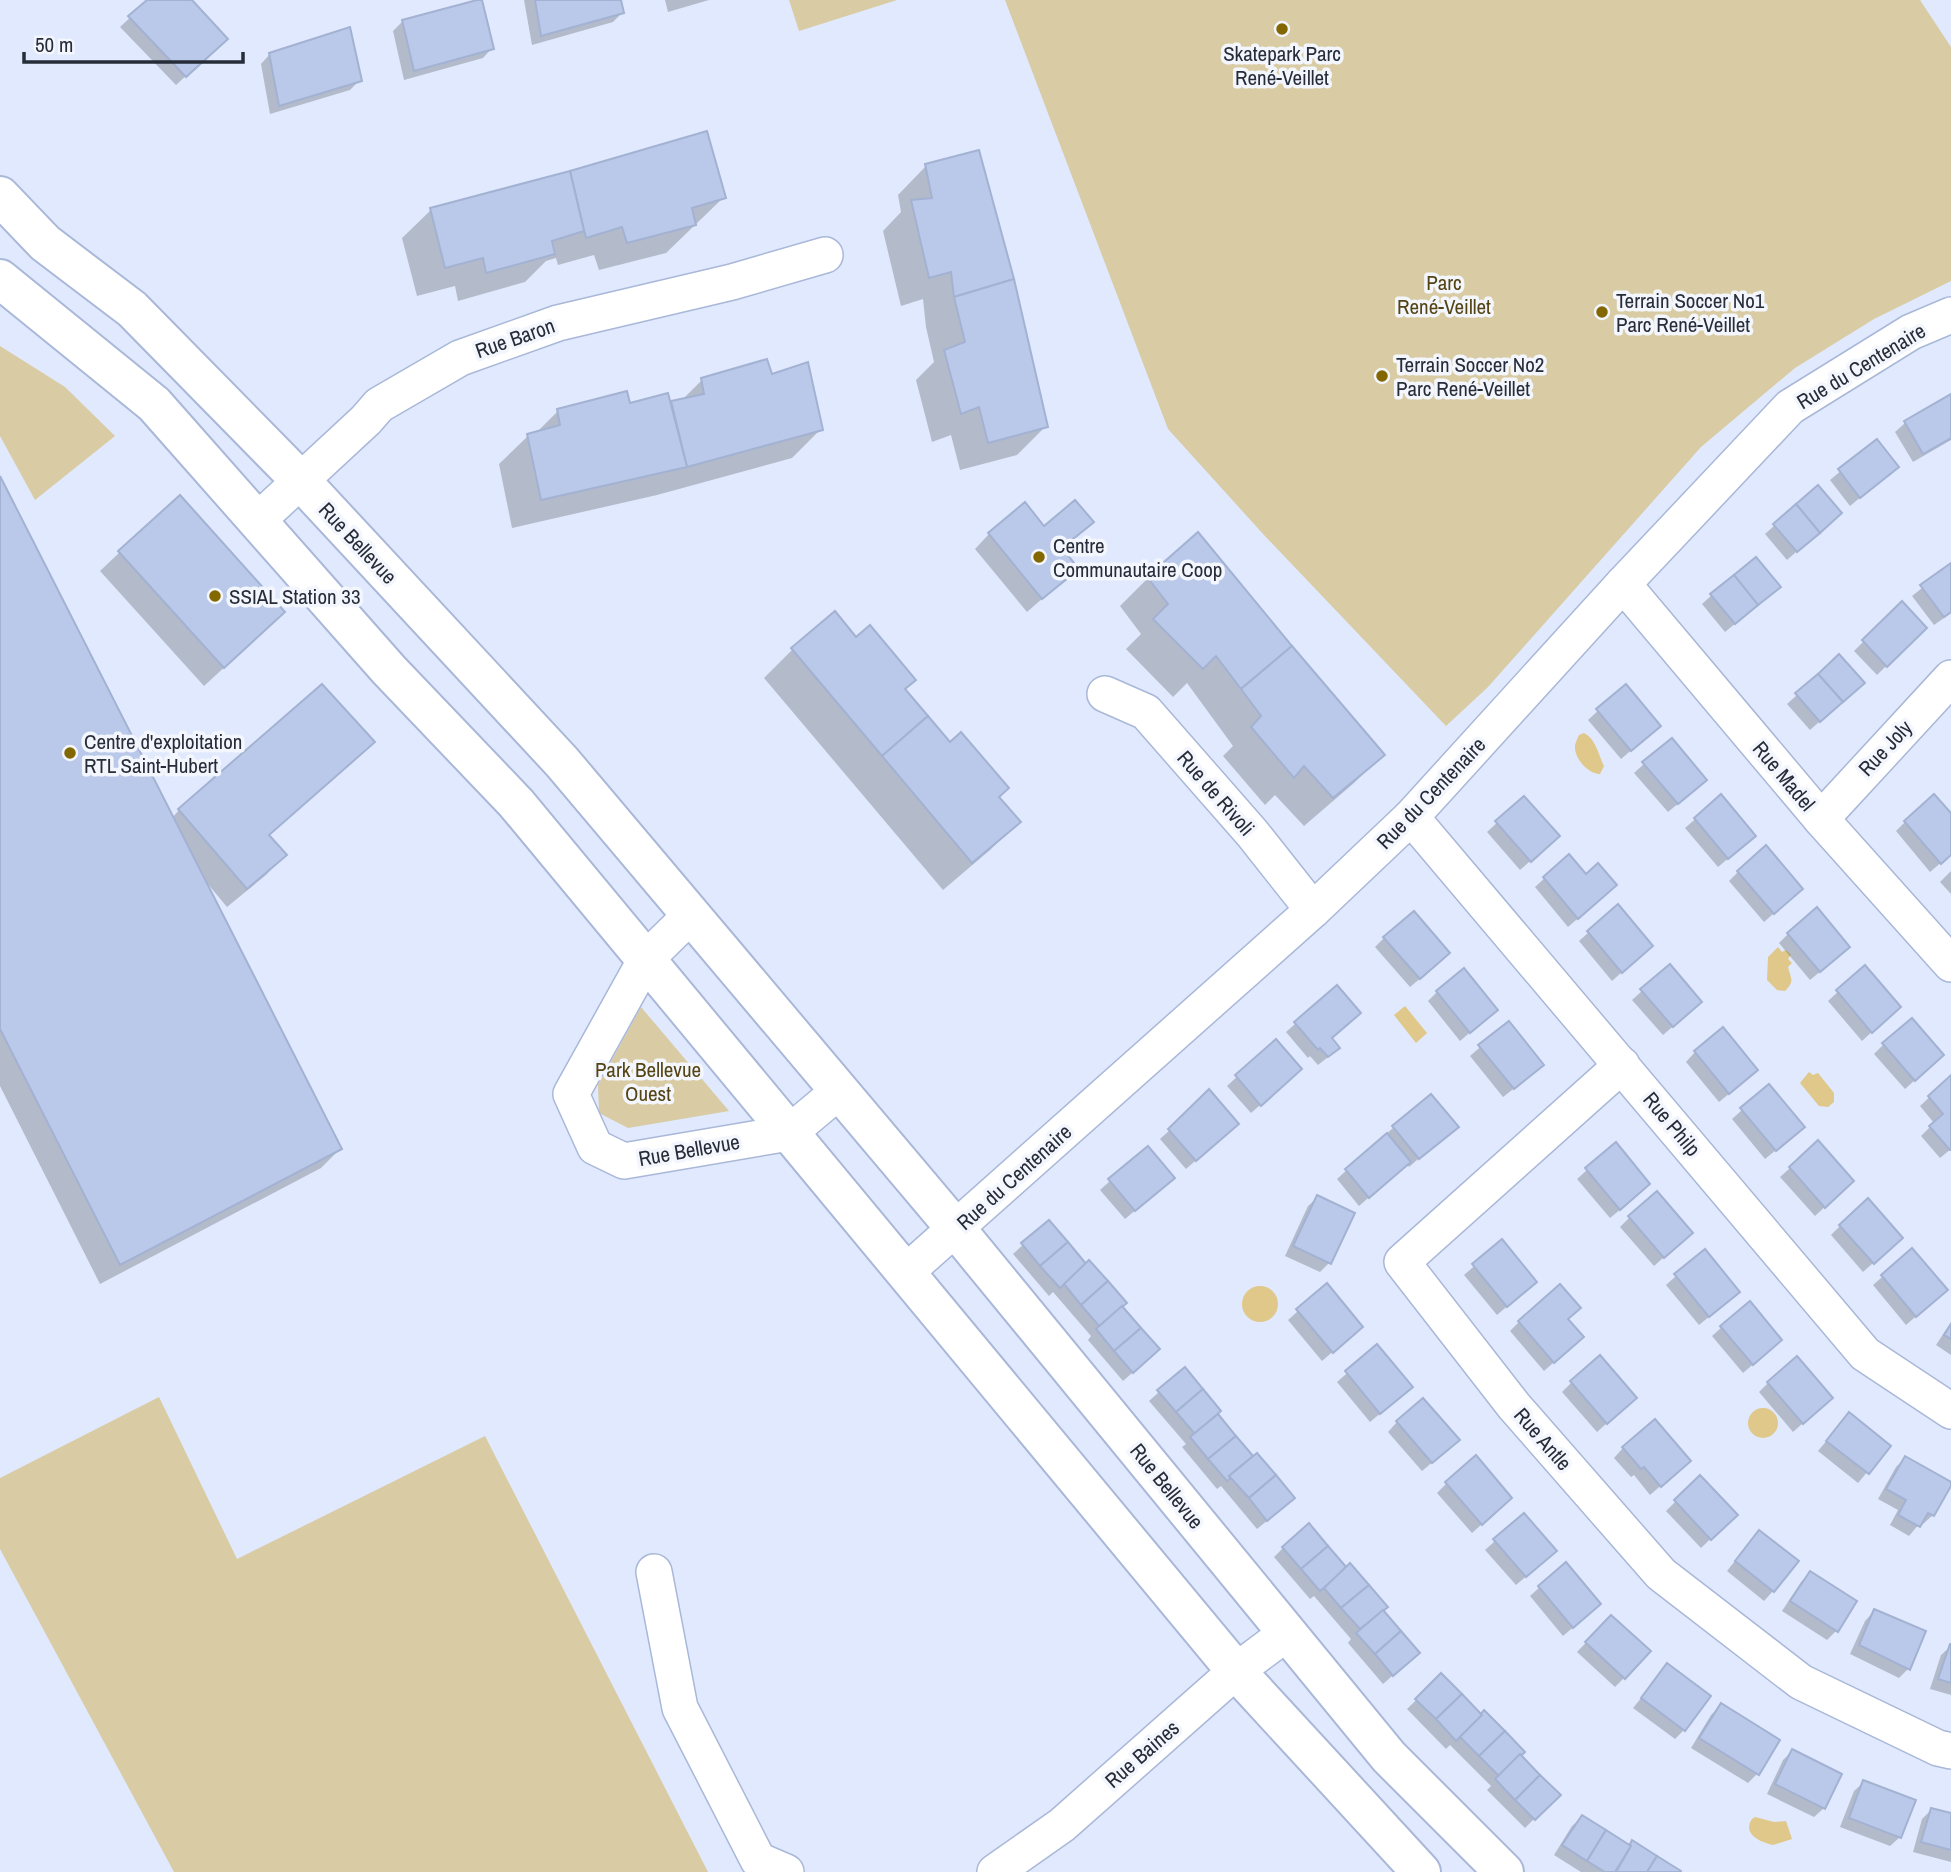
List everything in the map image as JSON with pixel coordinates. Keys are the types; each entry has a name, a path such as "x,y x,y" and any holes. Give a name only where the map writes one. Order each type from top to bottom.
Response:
{"street":[{"name":"Rue Bellevue","path":"0,196 45,243 132,309 300,480 562,762 956,1229 1389,1757 1504,1872"},
{"name":"Rue Baron","path":"257,522 366,421 379,405 460,358 558,323 732,282 825,255"},
{"path":"0,279 154,404 389,670 516,803 1236,1671 1421,1872"},
{"name":"Rue du Centenaire","path":"905,1273 1313,910 1411,817 1623,584 1790,407 1912,332 1951,315"},
{"name":"Rue Madel","path":"1623,584 1821,819 1951,964"},
{"name":"Rue Joly","path":"1821,819 1951,678"},
{"name":"Rue de Rivoli","path":"1105,694 1146,712 1252,833 1313,910"},
{"name":"Rue Philp","path":"1411,817 1865,1354 1951,1411"},
{"name":"Rue Bellevue","path":"691,915 646,958 571,1094 595,1147 624,1161 789,1133"},
{"name":"Rue Antle","path":"1622,1065 1402,1262 1514,1406 1661,1574 1801,1682 1938,1748 1951,1751"},
{"path":"789,1133 839,1091"},
{"path":"653,1573 680,1708 758,1860 786,1872"},
{"name":"Rue Baines","path":"995,1872 1062,1825 1236,1671 1287,1633"}],"green space":[{"path":"789,0 897,0 799,31"},
{"name":"Parc René-Veillet","path":"1005,0 1920,0 1951,47 1951,281 1874,319 1795,368 1701,447 1488,687 1446,726 1264,535 1168,429"},
{"path":"0,346 65,387 115,436 35,500 0,436"},
{"name":"Park Bellevue Ouest","path":"641,1007 729,1111 628,1128 599,1113 598,1085"},
{"path":"159,1397 237,1559 485,1436 708,1872 174,1872 0,1549 0,1478"}],"shaded area":[{"path":"1584,733 1594,743 1604,766 1600,774 1587,768 1575,751 1579,735"},
{"path":"1778,947 1782,952 1786,950 1791,955 1788,959 1792,963 1788,967 1791,982 1785,991 1777,990 1767,980 1768,957"},
{"path":"1405,1006 1427,1033 1416,1043 1394,1015"},
{"path":"1809,1072 1813,1075 1818,1073 1834,1093 1834,1102 1828,1107 1819,1106 1800,1083"},
{"path":"1260,1286 1272,1292 1278,1304 1272,1316 1260,1322 1248,1316 1242,1304 1248,1292"},
{"path":"1763,1408 1774,1412 1778,1423 1774,1434 1763,1438 1752,1434 1748,1423 1752,1412"},
{"path":"1755,1817 1774,1822 1786,1821 1792,1839 1773,1845 1763,1842 1749,1829 1749,1824"}],"building":[{"path":"147,0 192,0 228,39 186,77 128,16"},
{"path":"482,0 494,49 414,71 402,20"},
{"path":"535,0 621,0 624,13 541,36"},
{"path":"350,27 362,81 279,106 269,53"},
{"path":"707,131 726,198 692,208 696,225 627,243 622,227 586,238 570,171"},
{"path":"979,150 1014,279 954,297 951,272 929,278 911,200 932,198 925,164"},
{"path":"570,171 584,231 552,241 555,254 486,273 483,258 445,268 430,208"},
{"path":"1014,279 1048,427 988,443 979,407 961,414 944,350 965,342 954,297"},
{"path":"767,359 772,374 808,362 823,430 687,467 671,401 704,394 701,378"},
{"path":"627,391 630,403 668,393 687,467 541,500 527,434 560,425 557,409"},
{"path":"1951,394 1951,438 1923,454 1904,421"},
{"path":"1877,439 1899,467 1860,498 1838,469"},
{"name":"Centre d'exploitation RTL Saint-Hubert","path":"0,476 342,1149 120,1265 0,1029"},
{"path":"1818,485 1842,513 1820,533 1796,504"},
{"name":"SSIAL Station 33","path":"180,495 285,612 224,668 118,551"},
{"name":"Centre Communautaire Coop","path":"1075,500 1094,522 1062,548 1079,569 1042,599 988,533 1025,502 1044,526"},
{"path":"1796,504 1820,533 1797,552 1773,524"},
{"path":"1198,532 1292,646 1241,689 1216,656 1203,669 1153,619 1168,604 1147,577"},
{"path":"1756,557 1781,587 1758,605 1734,575"},
{"path":"1951,563 1951,612 1944,617 1920,585"},
{"path":"1734,575 1758,605 1735,624 1710,594"},
{"path":"1902,601 1927,628 1887,667 1862,640"},
{"path":"835,611 856,637 870,625 916,680 905,689 928,716 882,756 791,648"},
{"path":"1292,646 1385,755 1333,798 1304,766 1294,778 1251,727 1261,716 1241,689"},
{"path":"1839,654 1865,683 1843,702 1818,674"},
{"path":"1818,674 1843,702 1820,722 1795,693"},
{"path":"322,684 375,742 269,835 287,855 247,889 178,809"},
{"path":"1626,684 1661,726 1631,751 1596,709"},
{"path":"928,716 950,742 961,732 1009,788 999,797 1021,822 972,863 882,756"},
{"path":"1672,738 1707,780 1678,804 1642,762"},
{"path":"1721,794 1756,836 1728,859 1694,818"},
{"path":"1934,794 1951,813 1951,855 1941,864 1904,821"},
{"path":"1524,796 1560,836 1531,862 1495,821"},
{"path":"1766,845 1803,889 1774,914 1737,871"},
{"path":"1569,854 1586,874 1598,863 1617,885 1578,919 1543,877"},
{"path":"1618,904 1653,946 1622,973 1587,931"},
{"path":"1817,907 1850,947 1820,972 1787,933"},
{"path":"1414,911 1450,953 1420,979 1383,937"},
{"path":"1670,964 1702,1002 1673,1027 1640,989"},
{"path":"1865,965 1901,1007 1872,1033 1836,990"},
{"path":"1464,968 1498,1010 1470,1033 1436,991"},
{"path":"1337,985 1361,1013 1332,1038 1340,1048 1328,1057 1320,1048 1318,1050 1294,1022"},
{"path":"1912,1018 1944,1055 1915,1081 1882,1043"},
{"path":"1509,1021 1544,1065 1514,1089 1478,1045"},
{"path":"1723,1027 1758,1070 1729,1094 1694,1051"},
{"path":"1276,1039 1302,1069 1261,1106 1235,1075"},
{"path":"1951,1075 1950,1150 1929,1126 1943,1114 1928,1096"},
{"path":"1769,1084 1805,1127 1776,1151 1740,1108"},
{"path":"1209,1089 1239,1124 1196,1161 1168,1129"},
{"path":"1431,1094 1459,1127 1419,1159 1392,1126"},
{"path":"1387,1133 1411,1162 1369,1198 1345,1169"},
{"path":"1818,1140 1854,1181 1825,1208 1789,1167"},
{"path":"1616,1142 1650,1184 1620,1210 1585,1168"},
{"path":"1148,1146 1175,1178 1135,1211 1108,1179"},
{"path":"1657,1191 1693,1233 1664,1258 1628,1216"},
{"path":"1317,1195 1355,1213 1331,1264 1293,1246"},
{"path":"1868,1198 1903,1238 1874,1264 1839,1225"},
{"path":"1049,1220 1068,1242 1040,1266 1021,1243"},
{"path":"1502,1239 1537,1282 1507,1307 1472,1264"},
{"path":"1068,1242 1087,1265 1060,1288 1040,1266"},
{"path":"1912,1248 1948,1290 1916,1317 1881,1275"},
{"path":"1705,1249 1740,1292 1709,1317 1674,1274"},
{"path":"1089,1260 1108,1281 1081,1305 1064,1284"},
{"path":"1108,1281 1127,1303 1099,1326 1081,1305"},
{"path":"1327,1283 1363,1327 1333,1353 1296,1309"},
{"path":"1560,1284 1581,1308 1568,1319 1584,1337 1554,1363 1518,1321"},
{"path":"1750,1301 1782,1340 1753,1365 1720,1326"},
{"path":"1122,1306 1141,1328 1114,1351 1096,1329"},
{"path":"1951,1324 1951,1339 1944,1335"},
{"path":"1141,1328 1160,1349 1133,1373 1114,1351"},
{"path":"1377,1344 1413,1387 1380,1414 1345,1371"},
{"path":"1600,1355 1637,1398 1607,1424 1570,1381"},
{"path":"1797,1356 1833,1398 1803,1424 1767,1382"},
{"path":"1185,1367 1203,1389 1176,1412 1157,1390"},
{"path":"1203,1389 1221,1411 1195,1434 1176,1412"},
{"path":"1423,1398 1460,1440 1432,1463 1396,1421"},
{"path":"1849,1412 1891,1446 1869,1474 1826,1441"},
{"path":"1218,1414 1236,1436 1208,1459 1190,1437"},
{"path":"1655,1419 1691,1461 1661,1487 1622,1447"},
{"path":"1236,1436 1253,1456 1229,1476 1231,1478 1227,1481 1208,1459"},
{"path":"1257,1453 1276,1475 1249,1498 1229,1476"},
{"path":"1476,1455 1512,1498 1482,1525 1445,1482"},
{"path":"1905,1456 1951,1482 1934,1516 1928,1513 1920,1527 1898,1515 1906,1500 1886,1489"},
{"path":"1276,1475 1295,1498 1267,1521 1249,1498"},
{"path":"1700,1475 1738,1515 1711,1540 1674,1500"},
{"path":"1524,1513 1557,1551 1526,1577 1493,1539"},
{"path":"1309,1523 1328,1546 1301,1569 1282,1547"},
{"path":"1759,1530 1799,1561 1774,1592 1735,1561"},
{"path":"1328,1546 1347,1568 1320,1591 1301,1569"},
{"path":"1566,1562 1601,1604 1573,1628 1538,1586"},
{"path":"1350,1563 1369,1585 1341,1608 1324,1588"},
{"path":"1810,1571 1857,1601 1838,1632 1790,1601"},
{"path":"1369,1585 1388,1607 1360,1629 1341,1608"},
{"path":"1874,1609 1926,1631 1910,1670 1859,1645"},
{"path":"1383,1610 1401,1631 1375,1654 1356,1633"},
{"path":"1611,1615 1651,1651 1625,1679 1585,1642"},
{"path":"1401,1631 1420,1653 1393,1676 1375,1654"},
{"path":"1951,1644 1951,1683 1938,1679"},
{"path":"1667,1663 1711,1696 1685,1731 1641,1698"},
{"path":"1441,1673 1462,1694 1436,1719 1415,1699"},
{"path":"1462,1694 1482,1715 1456,1741 1436,1719"},
{"path":"1721,1703 1780,1740 1759,1775 1699,1738"},
{"path":"1484,1710 1505,1731 1479,1756 1460,1737"},
{"path":"1505,1731 1525,1752 1499,1776 1479,1756"},
{"path":"1792,1749 1842,1774 1825,1809 1775,1784"},
{"path":"1520,1754 1540,1775 1515,1800 1495,1779"},
{"path":"1540,1775 1561,1795 1535,1820 1515,1800"},
{"path":"1863,1780 1916,1800 1901,1838 1849,1818"},
{"path":"1931,1808 1951,1813 1951,1850 1921,1842"},
{"path":"1582,1815 1606,1830 1587,1861 1562,1845"},
{"path":"1606,1830 1631,1846 1615,1872 1605,1872 1587,1861"},
{"path":"1632,1840 1657,1856 1647,1872 1616,1872 1631,1846"},
{"path":"1657,1856 1681,1871 1681,1872 1647,1872"}],"place":[{"name":"Skatepark Parc René-Veillet","path":"1282,29"},
{"name":"Terrain Soccer No1 Parc René-Veillet","path":"1602,312"},
{"name":"Terrain Soccer No2 Parc René-Veillet","path":"1382,376"},
{"name":"Centre Communautaire Coop","path":"1039,557"},
{"name":"SSIAL Station 33","path":"215,596"},
{"name":"Centre d'exploitation RTL Saint-Hubert","path":"70,753"}]}
